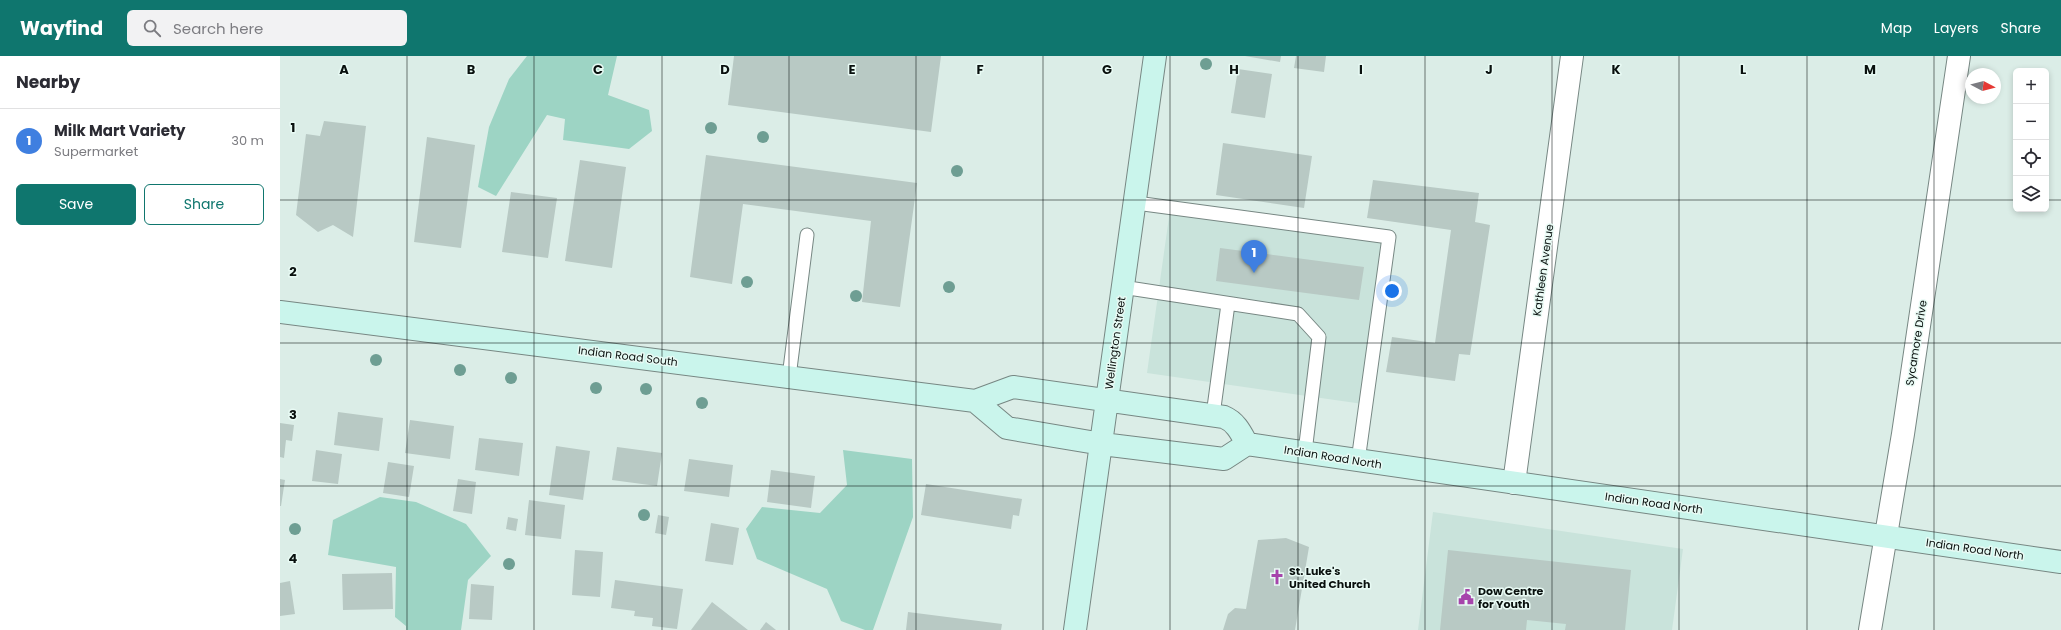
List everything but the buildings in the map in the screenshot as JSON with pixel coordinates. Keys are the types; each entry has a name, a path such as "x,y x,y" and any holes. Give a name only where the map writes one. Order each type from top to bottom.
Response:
{"main road":[{"name":"Wellington Street","path":"1075,630 1102,444 1122,287 1136,203 1155,56"},
{"name":"Indian Road South","path":"280,312 975,401 1013,387 1107,399"},
{"path":"975,401 1007,428 1102,444 1224,459 1247,444 1231,419 1107,399"},
{"name":"Indian Road North","path":"1247,444 2061,562"}],"street":[{"name":"Kathleen Avenue","path":"1514,483 1572,56"},
{"name":"Sycamore Drive","path":"1870,630 1884,537 1904,427 1959,56"}],"lane":[{"path":"1136,203 1389,237 1358,461"},
{"path":"789,377 807,235"},
{"path":"1122,287 1298,314 1319,337 1305,452"},
{"path":"1213,415 1228,304"}],"shaded area":[{"path":"1170,210 1387,242 1363,404 1147,373"},
{"path":"1433,512 1683,549 1672,630 1418,630"}],"green space":[{"path":"527,56 617,56 608,95 649,110 652,131 629,149 563,140 565,119 547,115 496,196 478,187 489,127 509,79"},
{"path":"843,450 912,459 913,517 873,630 865,630 841,621 827,589 757,559 746,529 762,507 820,513 847,485"},
{"path":"380,497 416,502 466,524 491,556 468,580 461,630 406,630 406,626 395,617 396,567 328,555 333,520"}],"place":[{"name":"Milk Mart Variety","path":"1254,273"},
{"name":"St. Luke's United Church","path":"1277,577"},
{"name":"Dow Centre for Youth","path":"1466,597"}]}
